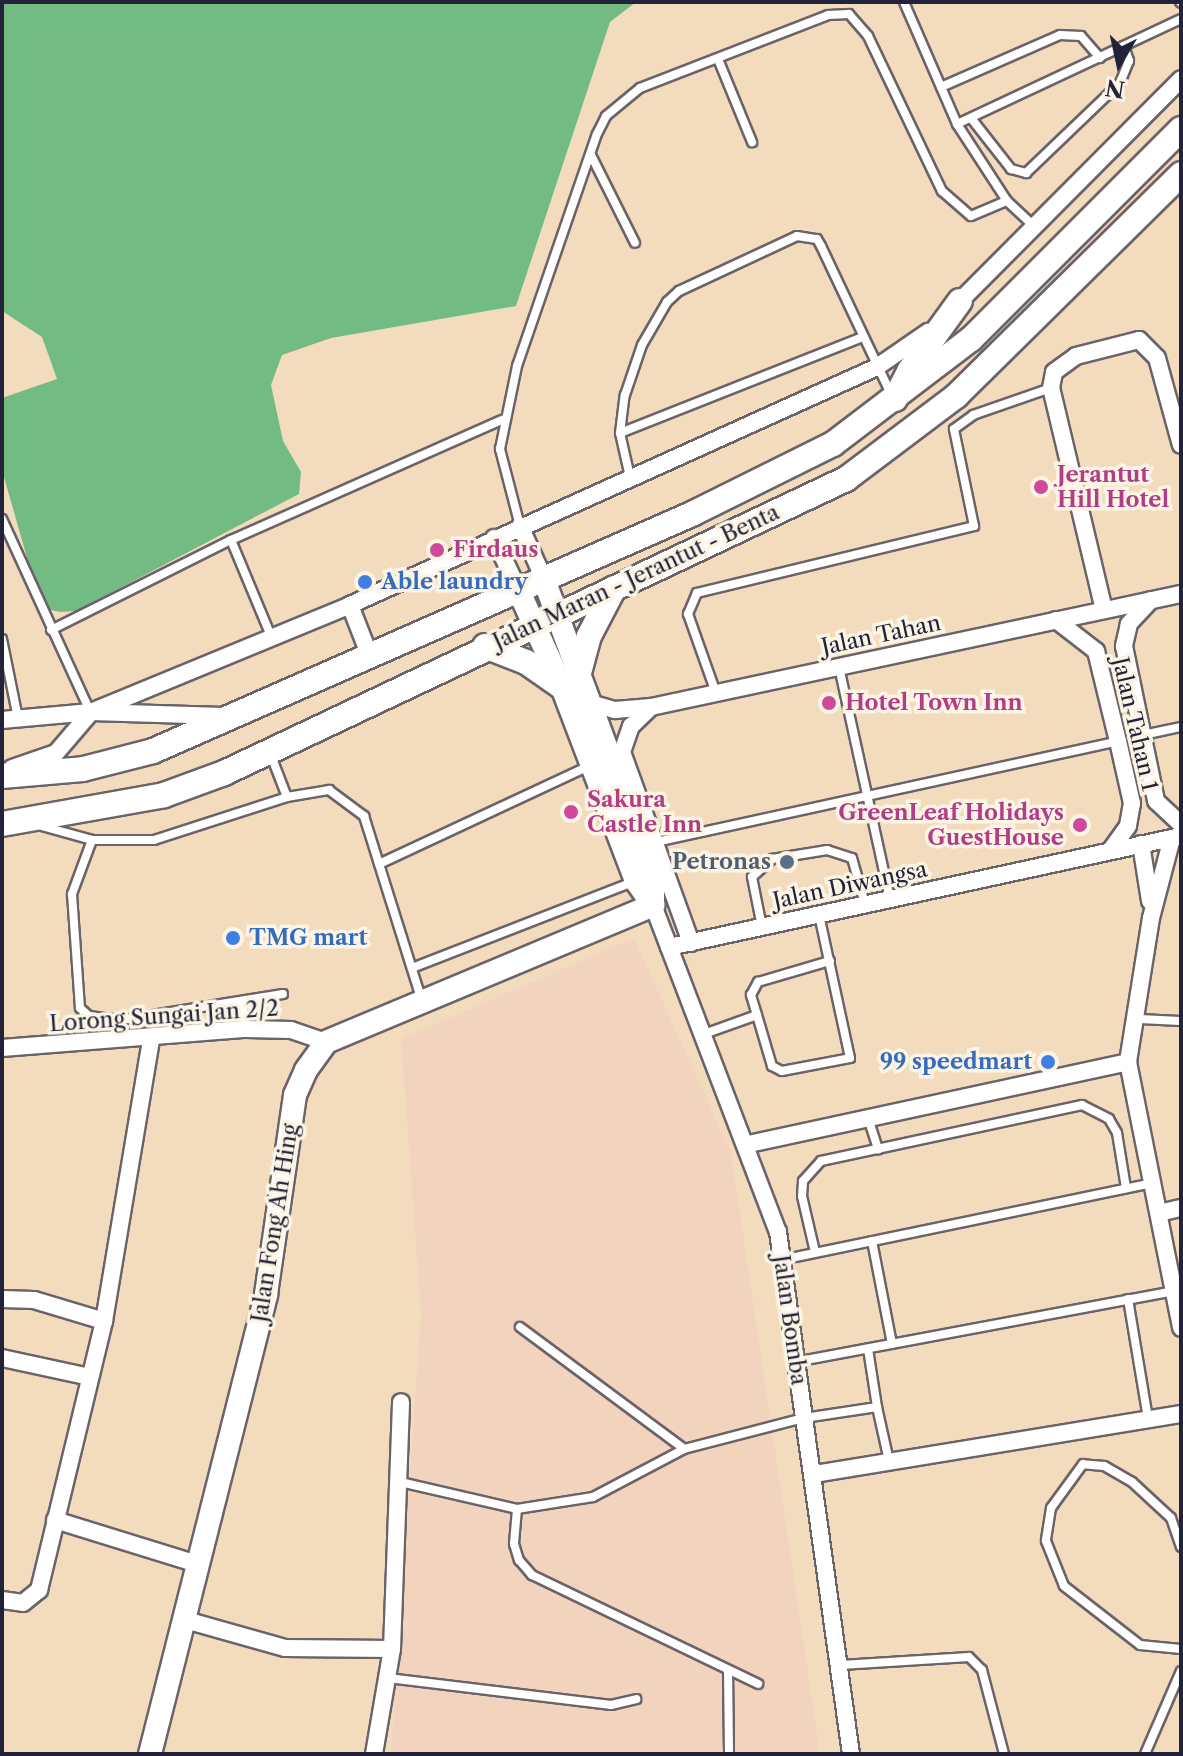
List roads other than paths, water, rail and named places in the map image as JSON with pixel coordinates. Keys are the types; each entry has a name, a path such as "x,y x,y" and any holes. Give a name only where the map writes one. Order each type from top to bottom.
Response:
{"main road":[{"name":"Jalan Maran - Jerantut - Benta","path":"2,774 83,769 153,751 720,500 833,444 894,401 971,339 1181,129"},
{"name":"Jalan Maran - Jerantut - Benta","path":"2,824 30,823 164,795 269,749 846,479 908,437 1181,174"},
{"path":"894,401 910,370 960,301"},
{"name":"Jalan Bomba","path":"543,577 557,612 593,764 636,881 653,905"},
{"path":"485,646 571,680 614,588"},
{"name":"Jalan Bomba","path":"518,589 534,623 590,703 653,873 653,905"},
{"path":"326,1042 653,905"},
{"name":"Jalan Fong Ah Hing","path":"150,1754 266,1294 295,1095 326,1042"}],"street":[{"path":"2,774 56,753 91,712 350,605 877,367 912,346 960,301 1181,79"},
{"path":"1104,610 1051,388 1063,362 1139,340 1157,358 1175,399 1181,445"},
{"path":"520,526 543,577"},
{"path":"494,538 518,589"},
{"name":"Jalan Tahan","path":"590,703 615,710 651,707 1181,594"},
{"name":"Jalan Tahan 1","path":"1151,600 1129,624 1124,646 1156,801 1178,832"},
{"path":"350,605 369,654"},
{"name":"Jalan Tahan 1","path":"1056,620 1096,651 1118,741 1132,803 1128,826 1110,851"},
{"path":"651,707 631,726 622,752 691,943"},
{"path":"10,719 91,712 239,715"},
{"path":"1178,832 1151,918 1139,1019 1128,1062 1181,1328"},
{"name":"Jalan Diwangsa","path":"669,947 1141,844 1178,832"},
{"path":"1141,844 1151,918"},
{"name":"Jalan Bomba","path":"653,905 749,1144 778,1232 841,1665 851,1754"},
{"name":"Lorong Sungai Jan 2/2","path":"2,1048 151,1039 246,1029 291,1030 326,1042"},
{"path":"2,1600 23,1603 39,1590 104,1321 151,1039"},
{"path":"749,1144 1128,1062"},
{"path":"1159,1213 1181,1208"},
{"path":"2,1299 34,1300 104,1321"},
{"path":"2,1358 90,1377"},
{"path":"374,1754 392,1649 401,1402"},
{"path":"814,1474 1181,1414"},
{"path":"55,1520 197,1564"},
{"path":"182,1619 285,1648 392,1649"}],"lane":[{"path":"904,2 957,124 1007,201 1034,226"},
{"path":"520,526 503,472 502,420 591,155 606,116 622,100 640,88 828,15 856,18 942,191 971,216 1007,201"},
{"path":"957,124 1181,19"},
{"path":"941,87 1060,35 1081,36 1100,58"},
{"path":"971,118 1011,169 1026,173 1120,83 1129,61 1124,46"},
{"path":"718,59 752,142"},
{"path":"591,155 635,243"},
{"path":"630,477 620,433 625,395 642,345 667,302 679,291 797,236 817,239 894,401"},
{"path":"620,433 863,337"},
{"path":"716,693 688,614 697,593 974,526 954,429 973,415 1051,388"},
{"path":"51,630 231,540 502,420"},
{"path":"2,519 91,712"},
{"path":"231,540 271,636"},
{"path":"2,639 10,719"},
{"path":"839,667 890,899"},
{"path":"1142,735 1181,727"},
{"path":"655,843 1118,741"},
{"path":"269,749 287,797"},
{"path":"379,864 593,764"},
{"path":"30,823 92,840 154,840 287,797 329,790 352,802 364,816 422,1001"},
{"path":"92,840 72,894 80,1008 89,1016 121,1020 243,1004 283,994"},
{"path":"762,927 752,877 772,859 827,850 852,858 865,905"},
{"path":"412,968 636,881"},
{"path":"819,915 830,961 850,1058 782,1071 772,1066 751,995 758,982 830,961"},
{"path":"243,1004 246,1029"},
{"path":"704,1034 757,1015"},
{"path":"1139,1019 1181,1021"},
{"path":"815,1252 803,1181 821,1161 1082,1105 1109,1119 1117,1133 1126,1188"},
{"path":"868,1118 878,1149"},
{"path":"780,1260 1152,1183"},
{"path":"872,1241 892,1344"},
{"path":"795,1362 1174,1291"},
{"path":"1128,1299 1148,1420"},
{"path":"520,1327 684,1449"},
{"path":"868,1349 889,1462"},
{"path":"396,1481 517,1509 593,1497 684,1449 804,1418 877,1407"},
{"path":"1181,1547 1171,1518 1132,1482 1104,1466 1083,1464 1051,1508 1046,1541 1064,1586 1140,1645 1181,1649"},
{"path":"517,1509 514,1544 519,1560 532,1575 758,1684"},
{"path":"841,1665 969,1657 982,1670 1004,1754"},
{"path":"728,1670 729,1754"},
{"path":"1145,1754 1181,1671"},
{"path":"388,1678 611,1705 636,1699"}],"place":[{"name":"Jerantut Hill Hotel","path":"1041,487"},
{"name":"Firdaus","path":"437,550"},
{"name":"Able laundry","path":"365,582"},
{"name":"Hotel Town Inn","path":"829,703"},
{"name":"Sakura Castle Inn","path":"571,812"},
{"name":"GreenLeaf Holidays GuestHouse","path":"1080,825"},
{"name":"Petronas","path":"787,862"},
{"name":"TMG mart","path":"233,938"},
{"name":"99 speedmart","path":"1048,1062"}]}
